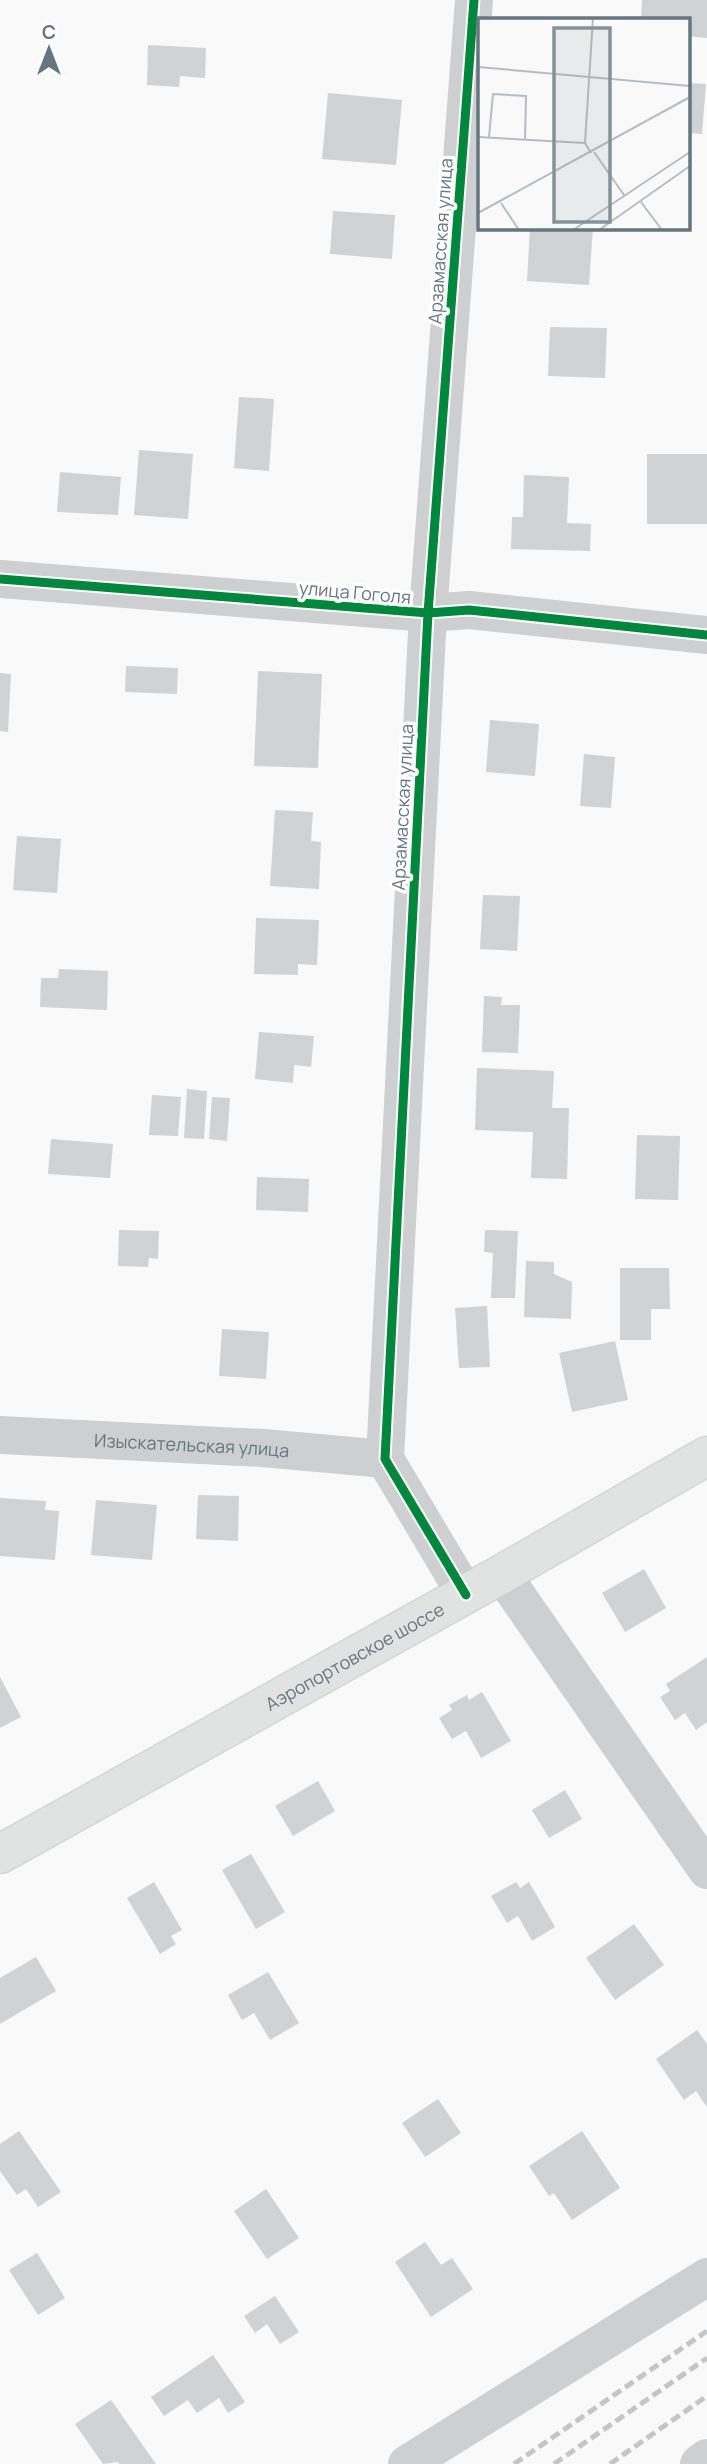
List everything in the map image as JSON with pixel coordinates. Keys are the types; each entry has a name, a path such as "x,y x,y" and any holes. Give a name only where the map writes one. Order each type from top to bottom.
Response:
{"main road":[{"name":"Аэропортовское шоссе","path":"0,1854 466,1595 707,1456"}],"street":[{"name":"Арзамасская улица","path":"384,1459 428,613 474,0"},
{"name":"улица Гоголя","path":"0,579 428,613 469,610 707,635"},
{"name":"Изыскательская улица","path":"0,1435 263,1448 384,1459"},
{"path":"384,1459 466,1595"},
{"path":"502,1574 707,1870"},
{"path":"407,2464 707,2277"},
{"path":"699,2464 707,2458"}],"building":[{"path":"642,0 707,0 707,38 690,36 690,18 641,18"},
{"path":"148,45 206,48 205,78 180,76 179,87 147,85"},
{"path":"690,83 706,84 702,134 690,133"},
{"path":"328,93 402,100 396,165 322,159"},
{"path":"333,211 395,215 392,259 330,254"},
{"path":"530,229 593,229 589,285 527,281"},
{"path":"550,327 607,328 605,378 548,376"},
{"path":"239,397 274,399 269,471 234,468"},
{"path":"139,450 193,454 188,519 134,515"},
{"path":"647,454 707,454 707,524 647,524"},
{"path":"60,472 121,477 118,515 57,512"},
{"path":"524,475 569,477 567,523 591,524 590,551 511,549 512,517 523,517"},
{"path":"126,666 178,668 177,694 125,692"},
{"path":"258,671 322,674 318,768 254,766"},
{"path":"0,673 11,674 8,732 0,731"},
{"path":"490,720 539,724 535,776 486,772"},
{"path":"584,754 615,757 611,808 580,806"},
{"path":"275,810 313,812 311,841 321,842 319,889 270,886"},
{"path":"17,836 61,839 57,893 13,890"},
{"path":"483,895 520,896 517,951 480,949"},
{"path":"256,918 319,920 317,965 298,964 298,975 254,974"},
{"path":"59,969 108,971 107,1010 40,1007 41,978 58,978"},
{"path":"484,996 502,997 501,1005 520,1005 518,1053 482,1052"},
{"path":"259,1032 314,1036 311,1067 294,1065 293,1083 255,1079"},
{"path":"477,1068 554,1071 552,1108 569,1108 567,1179 531,1178 533,1132 475,1130"},
{"path":"187,1089 207,1091 204,1139 184,1138"},
{"path":"152,1095 181,1097 178,1136 149,1135"},
{"path":"212,1097 230,1098 227,1141 209,1139"},
{"path":"637,1135 680,1136 678,1200 635,1199"},
{"path":"51,1139 113,1144 110,1178 48,1174"},
{"path":"257,1177 309,1179 308,1212 256,1210"},
{"path":"119,1230 159,1231 158,1259 149,1258 148,1267 118,1266"},
{"path":"485,1230 518,1231 515,1298 491,1298 493,1253 484,1252"},
{"path":"526,1261 554,1262 554,1274 572,1282 571,1319 524,1317"},
{"path":"620,1268 669,1268 670,1309 651,1309 651,1340 620,1340"},
{"path":"487,1306 490,1367 459,1368 455,1308"},
{"path":"222,1329 269,1332 266,1379 219,1376"},
{"path":"615,1341 628,1400 572,1412 559,1353"},
{"path":"198,1495 239,1496 238,1541 196,1539"},
{"path":"0,1498 46,1501 45,1510 59,1511 55,1560 0,1556"},
{"path":"96,1500 157,1505 152,1560 91,1555"},
{"path":"644,1569 666,1608 625,1632 602,1593"},
{"path":"707,1657 707,1722 696,1730 685,1713 675,1720 660,1697 670,1691 666,1684"},
{"path":"0,1677 21,1717 0,1728"},
{"path":"482,1692 511,1741 481,1758 466,1731 452,1739 439,1718 452,1710 449,1705 467,1695 469,1700"},
{"path":"318,1781 335,1811 293,1836 275,1806"},
{"path":"565,1790 582,1819 549,1838 532,1810"},
{"path":"251,1854 285,1912 256,1929 222,1870"},
{"path":"154,1882 182,1930 171,1936 176,1944 160,1954 127,1898"},
{"path":"516,1882 520,1888 529,1882 555,1927 532,1941 518,1916 507,1923 491,1896"},
{"path":"634,1924 664,1965 615,2000 586,1958"},
{"path":"36,1957 56,1991 0,2024 0,1978"},
{"path":"268,1972 299,2023 270,2040 254,2013 242,2020 228,1995"},
{"path":"697,2030 707,2044 707,2107 696,2091 684,2100 656,2059"},
{"path":"438,2099 461,2133 425,2157 402,2123"},
{"path":"19,2131 61,2192 38,2207 26,2189 17,2195 0,2171 0,2144"},
{"path":"582,2131 620,2188 572,2220 554,2193 549,2196 529,2166"},
{"path":"266,2189 299,2238 267,2259 234,2211"},
{"path":"425,2242 441,2265 452,2258 473,2289 431,2317 395,2262"},
{"path":"37,2253 65,2298 38,2315 9,2270"},
{"path":"275,2296 299,2332 280,2344 267,2324 255,2333 244,2316"},
{"path":"213,2355 245,2402 228,2413 219,2398 197,2413 188,2400 164,2416 151,2397"},
{"path":"111,2400 156,2464 103,2464 75,2424"}],"railway":[{"path":"514,2464 707,2331"},
{"path":"554,2464 707,2358"},
{"path":"610,2464 707,2396"}],"cycle path":[{"path":"466,1595 385,1459 428,613 474,0"},
{"path":"0,579 428,613 469,610 707,635"}]}
